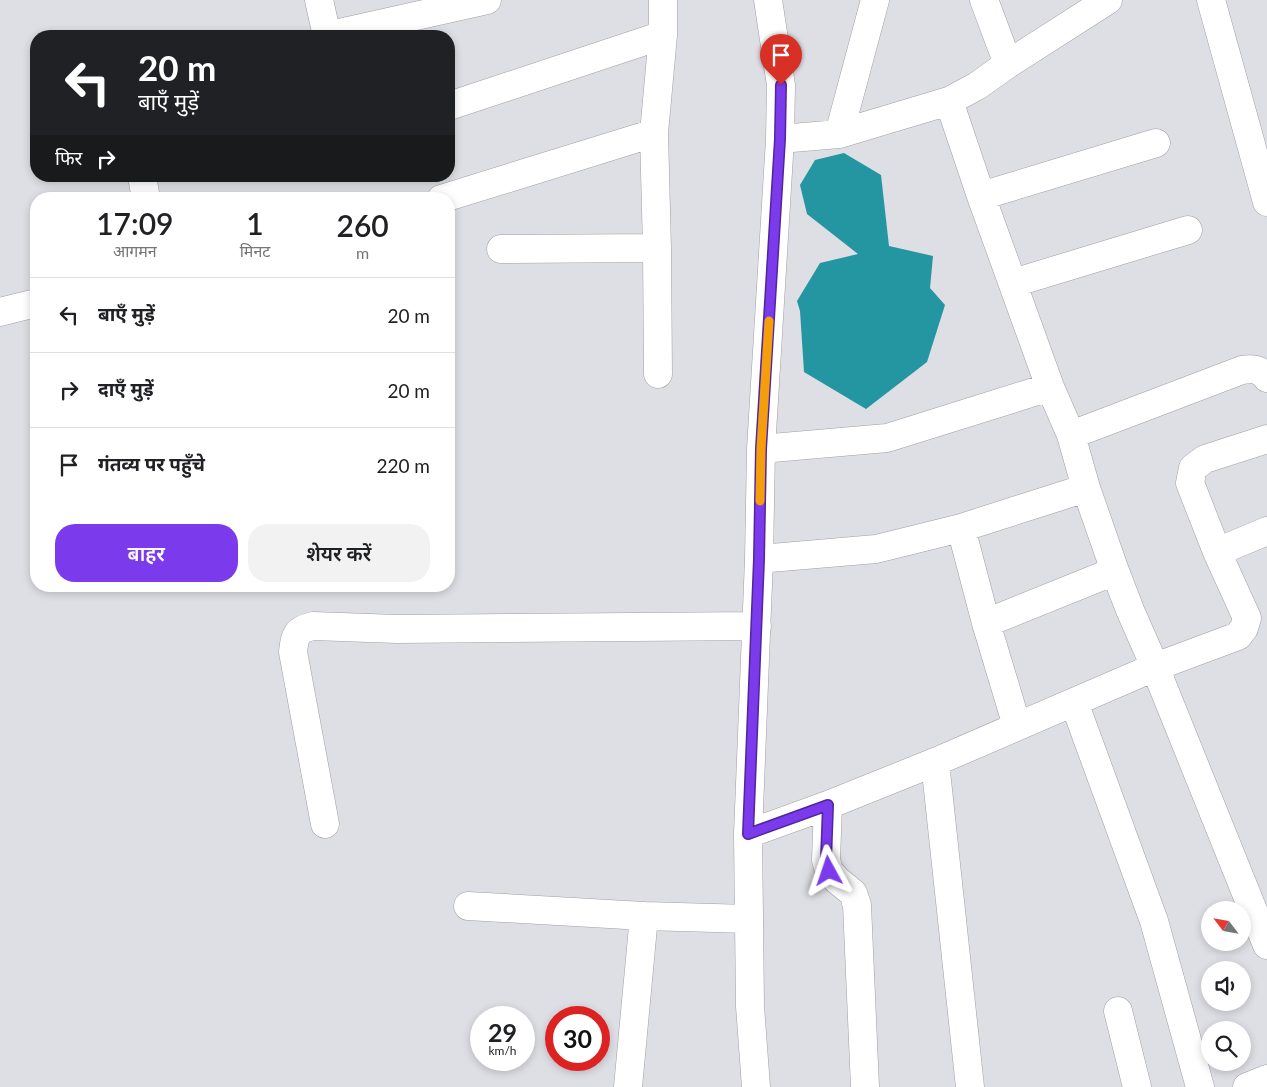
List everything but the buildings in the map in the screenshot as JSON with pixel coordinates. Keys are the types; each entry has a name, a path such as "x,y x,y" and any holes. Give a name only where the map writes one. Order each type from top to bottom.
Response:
{"street":[{"path":"319,0 326,30"},
{"path":"354,30 487,0"},
{"path":"658,374 654,132 663,35 663,0"},
{"path":"756,1087 750,1006 748,834 759,559 761,449 780,139 781,85 768,0"},
{"path":"839,134 875,0"},
{"path":"984,0 1008,64"},
{"path":"780,139 839,134 949,101 977,86 1108,0"},
{"path":"1211,0 1267,202"},
{"path":"455,104 663,35"},
{"path":"949,101 1050,387 1071,435 1086,488 1115,571 1267,945"},
{"path":"455,195 654,132"},
{"path":"981,196 1156,143"},
{"path":"1013,283 1188,230"},
{"path":"501,250 657,248"},
{"path":"0,312 30,304"},
{"path":"1071,435 1242,370 1260,370 1267,378"},
{"path":"761,449 887,438 1050,387"},
{"path":"748,834 828,805 935,762 1155,667 1238,636 1244,628 1247,618 1217,552 1190,484 1193,468 1205,459 1267,439"},
{"path":"759,559 876,549 961,528 1086,488"},
{"path":"961,528 986,623 1017,726"},
{"path":"1217,552 1267,531"},
{"path":"986,623 1115,571"},
{"path":"325,824 293,652 295,638 303,629 314,626 407,629 756,626"},
{"path":"1074,702 1154,921 1200,1087"},
{"path":"935,762 970,1087"},
{"path":"828,805 826,860 829,871 836,880 853,893 857,905 865,1087"},
{"path":"468,906 644,916 749,919"},
{"path":"628,1087 644,916"},
{"path":"1118,1011 1137,1087"},
{"path":"1247,1087 1267,1079"}],"water":[{"path":"844,153 881,175 889,246 933,256 930,288 945,305 927,362 866,409 804,372 800,311 797,301 820,263 858,254 807,214 800,185 815,160"}],"slow traffic":[{"path":"760,501 761,449 769,321"}],"route":[{"path":"781,85 780,139 761,449 759,559 748,834 828,805 826,860 829,871"}]}
